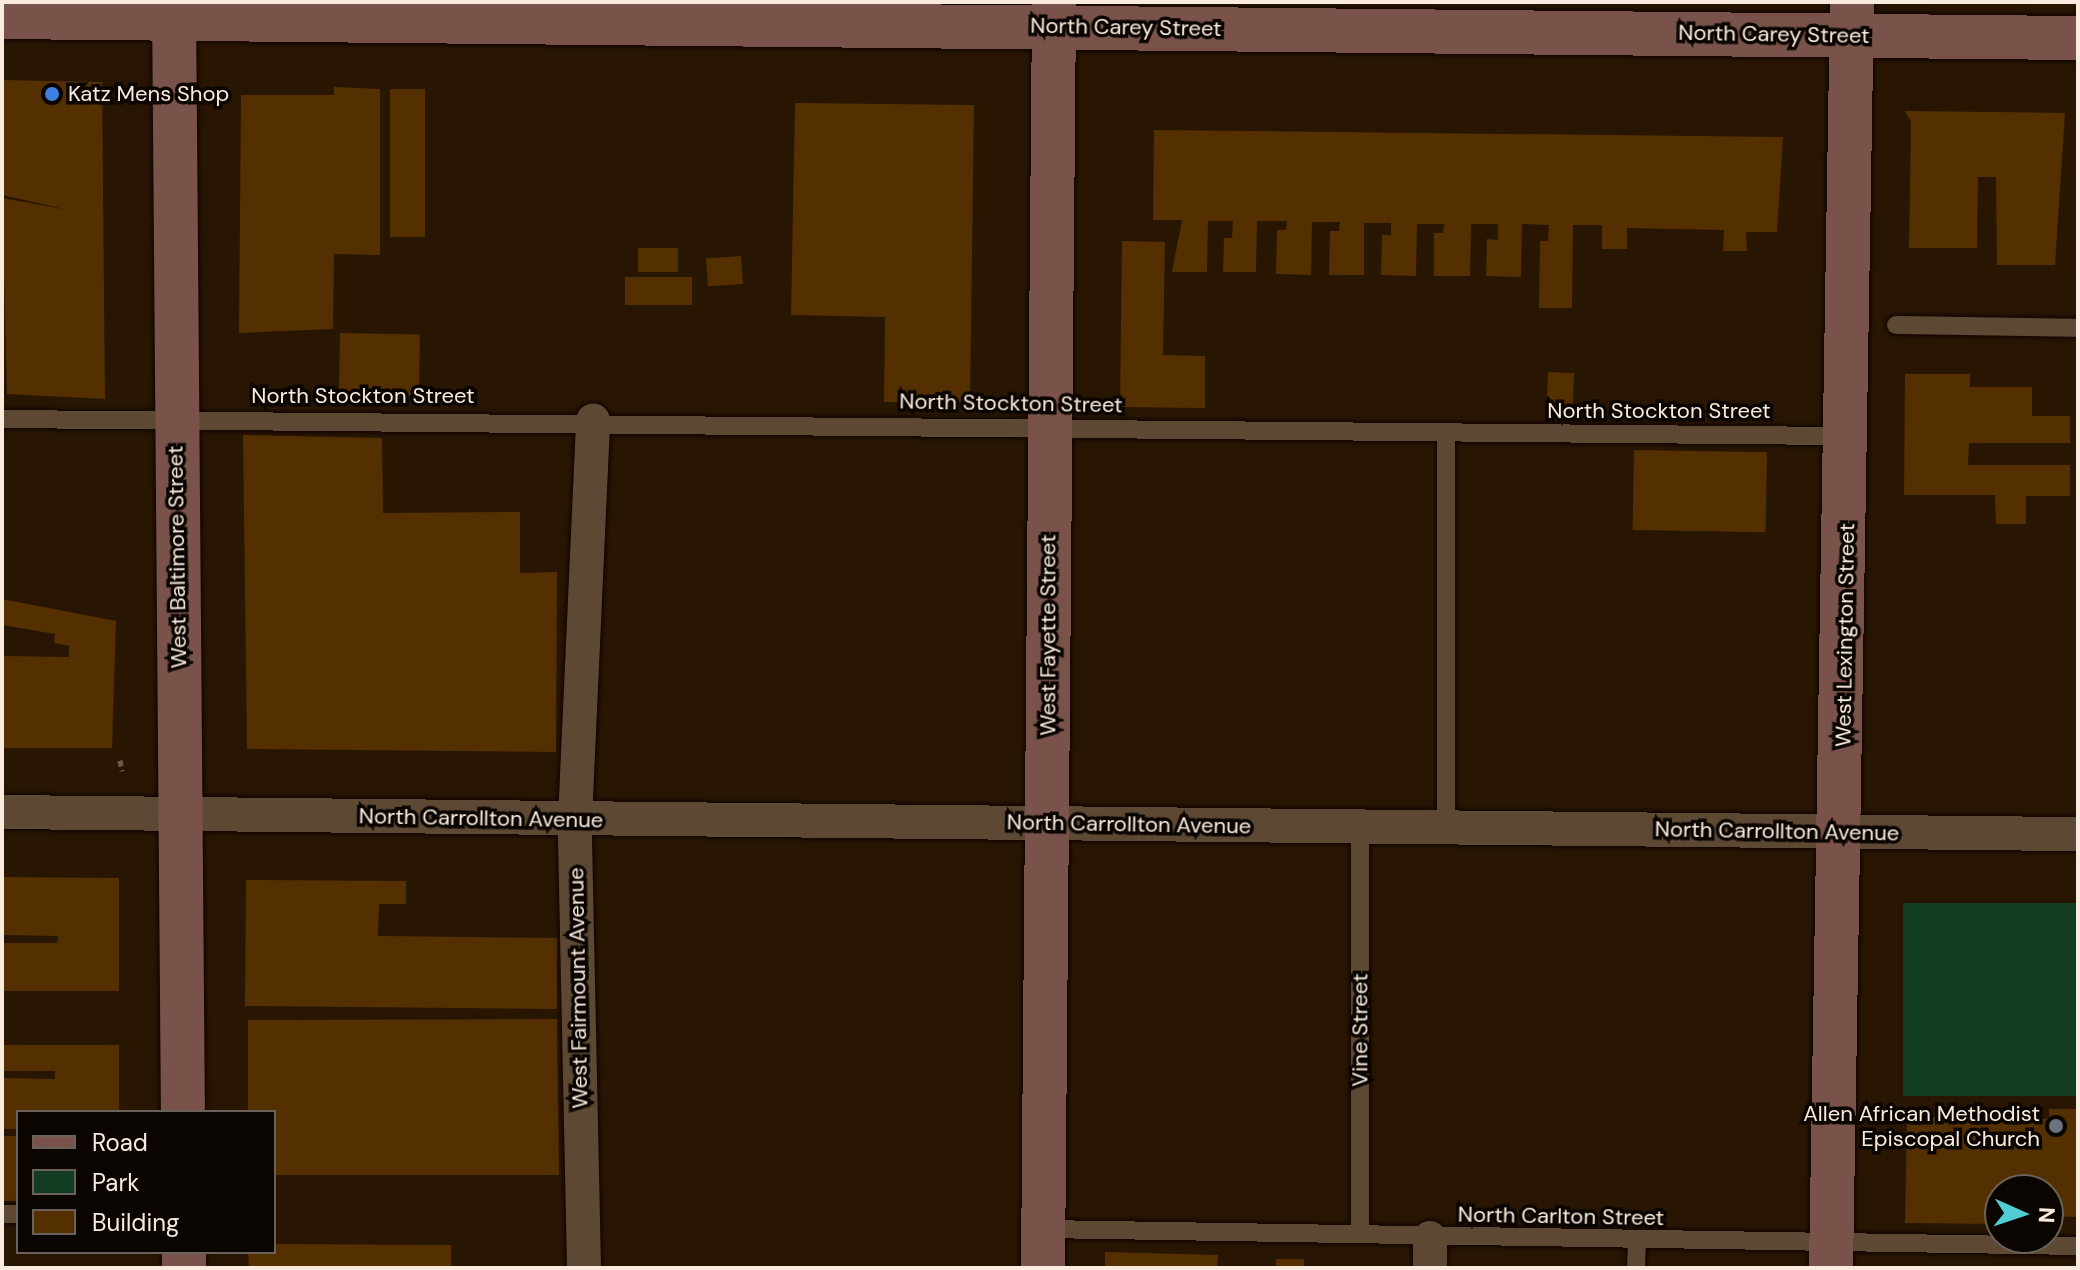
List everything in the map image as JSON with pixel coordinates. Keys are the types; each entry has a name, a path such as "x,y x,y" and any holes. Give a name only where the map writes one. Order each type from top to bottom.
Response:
{"main road":[{"name":"North Carey Street","path":"2,17 174,9 1851,19 2078,38"},
{"name":"West Baltimore Street","path":"174,9 183,1110"},
{"name":"West Fayette Street","path":"1043,1249 1054,14"},
{"name":"West Lexington Street","path":"1831,1256 1843,832 1851,19"}],"street":[{"name":"West Fairmount Avenue","path":"584,1268 575,820 593,420"},
{"name":"North Carrollton Avenue","path":"2,812 2078,834"}],"lane":[{"path":"1896,325 2078,328"},
{"name":"North Stockton Street","path":"2,419 593,420 1446,435 1847,436"},
{"path":"1446,435 1446,827"},
{"name":"Vine Street","path":"1360,827 1360,1234"},
{"name":"North Carlton Street","path":"1043,1249 1360,1234 1430,1253 1637,1241 1831,1256 2078,1246"},
{"path":"1636,1268 1637,1241"}],"path":[{"path":"120,760 122,771"}],"green space":[{"path":"1903,903 2078,903 2078,1096 1903,1096"}],"building":[{"path":"2,80 102,82 105,399 7,394 2,198 69,210 2,195"},
{"path":"334,87 380,89 380,255 334,254 333,329 239,333 241,95 334,95"},
{"path":"390,89 425,89 425,237 390,237"},
{"path":"795,103 974,105 970,403 884,402 885,317 791,315"},
{"path":"1905,111 2065,113 2055,265 1997,265 1996,177 1978,177 1977,248 1909,248 1911,122"},
{"path":"1154,130 1783,137 1777,232 1746,232 1747,251 1723,251 1724,230 1627,228 1627,249 1602,249 1602,225 1573,225 1572,308 1539,308 1540,241 1548,241 1549,225 1522,224 1521,277 1486,276 1487,239 1498,240 1498,224 1471,224 1470,276 1434,276 1434,233 1443,233 1444,224 1417,224 1416,276 1381,275 1382,235 1391,235 1391,223 1364,223 1364,275 1329,275 1330,231 1339,231 1340,222 1312,222 1311,275 1276,274 1277,230 1286,230 1287,221 1257,221 1256,272 1223,272 1224,238 1232,238 1233,221 1208,221 1207,272 1172,272 1182,220 1153,220"},
{"path":"1122,241 1165,242 1163,355 1205,356 1205,408 1120,407"},
{"path":"638,248 678,248 678,272 638,272"},
{"path":"741,256 743,284 708,286 706,258"},
{"path":"625,277 692,277 692,305 625,305"},
{"path":"340,333 420,334 419,396 339,395"},
{"path":"1548,372 1574,373 1573,410 1547,409"},
{"path":"1905,374 1970,374 1970,387 2032,387 2032,416 2070,416 2070,443 1969,443 1968,465 2070,465 2070,496 2026,496 2026,524 1996,524 1995,495 1904,495"},
{"path":"243,435 382,438 383,513 520,512 520,573 557,572 556,752 247,749"},
{"path":"1634,450 1767,452 1766,532 1633,530"},
{"path":"2,599 116,621 112,748 2,748 2,656 69,657 69,646 54,643 55,634 2,625"},
{"path":"2,877 119,878 119,991 2,991 2,943 57,943 58,936 2,935"},
{"path":"246,880 406,881 406,904 379,904 378,936 557,938 557,1009 245,1006"},
{"path":"557,1019 559,1175 276,1175 276,1110 248,1110 248,1020"},
{"path":"2,1045 119,1045 119,1110 16,1110 16,1129 2,1129 2,1078 55,1079 55,1071 2,1071"},
{"path":"2049,1109 2078,1109 2078,1217 2064,1217 2064,1174 1984,1174 1984,1224 1905,1223 1907,1117 2049,1119"},
{"path":"2,1136 16,1136 16,1201 2,1201"},
{"path":"276,1244 451,1245 451,1268 249,1268 248,1254 276,1254"},
{"path":"1105,1252 1218,1255 1217,1268 1105,1268"},
{"path":"1276,1259 1304,1259 1304,1268 1276,1268"}],"place":[{"name":"Katz Mens Shop","path":"52,94"},
{"name":"Allen African Methodist Episcopal Church","path":"2056,1126"}]}
